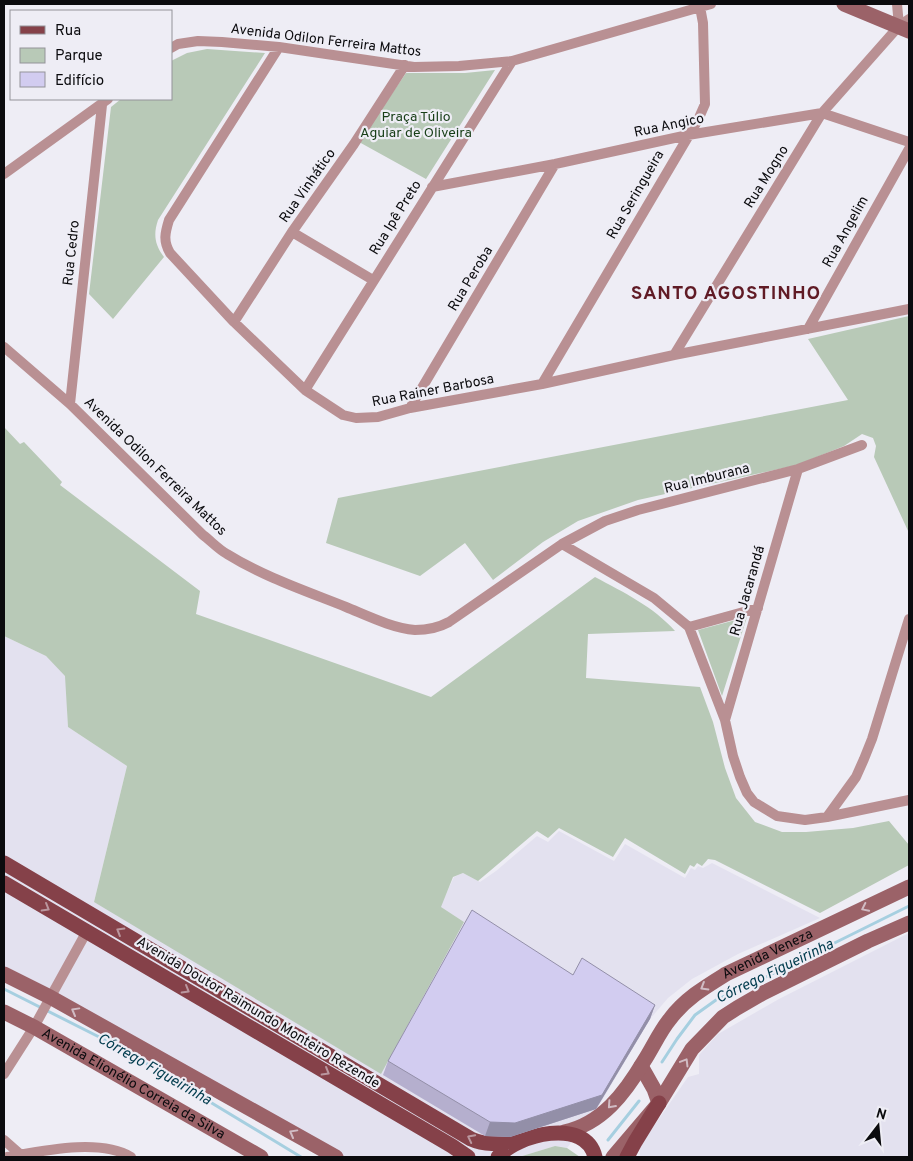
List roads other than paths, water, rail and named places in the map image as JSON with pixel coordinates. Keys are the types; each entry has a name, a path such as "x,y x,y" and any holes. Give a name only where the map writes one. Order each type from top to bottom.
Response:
{"main road":[{"path":"844,4 906,25"},
{"name":"Avenida Doutor Raimundo Monteiro Rezende","path":"4,863 471,1139 494,1144 564,1132"},
{"name":"Avenida Doutor Raimundo Monteiro Rezende","path":"4,883 468,1157"},
{"name":"Avenida Veneza","path":"564,1132 586,1125 607,1111 641,1066 669,1020 682,1004 697,991 736,969 909,886"},
{"path":"627,1157 634,1142 692,1049 723,1017 772,989 868,941 909,923"},
{"path":"4,974 50,997 336,1157"},
{"name":"Avenida Elionélio Correia da Silva","path":"4,1012 34,1027 261,1157"},
{"path":"641,1066 654,1088 659,1103"},
{"path":"613,1157 659,1103"},
{"path":"564,1132 587,1142 595,1157"},
{"path":"498,1157 518,1141"}],"street":[{"name":"Avenida Odilon Ferreira Mattos","path":"172,47 178,44 198,41 279,48 414,67 438,67 512,61 698,5 711,4"},
{"path":"897,4 906,25"},
{"name":"Rua Seringueira","path":"542,384 698,120 705,104 703,23 698,5"},
{"name":"Rua Mogno","path":"674,355 822,113 906,25"},
{"name":"Rua Rainer Barbosa","path":"279,48 169,220 165,244 170,253 234,322 305,390 343,415 356,418 378,417 410,408 542,384 674,355 909,309"},
{"name":"Rua Ipê Preto","path":"305,390 512,61"},
{"name":"Rua Vinhático","path":"234,322 292,232 354,144 405,65"},
{"path":"4,174 105,102"},
{"name":"Rua Cedro","path":"70,404 105,102"},
{"name":"Rua Angico","path":"432,187 555,164 688,135 822,113 909,142"},
{"name":"Rua Angelim","path":"808,329 909,149"},
{"name":"Rua Peroba","path":"410,408 555,164"},
{"path":"292,232 373,280"},
{"name":"Avenida Odilon Ferreira Mattos","path":"4,347 70,404 203,535 225,553 273,578 386,623 414,630 439,627 562,544"},
{"name":"Rua Imburana","path":"562,544 605,521 638,510 798,470 862,445"},
{"name":"Rua Jacarandá","path":"725,720 798,470"},
{"path":"562,544 654,598 689,627 725,720 740,777 747,794 754,802 777,816 805,820 909,800"},
{"path":"689,627 758,608"},
{"path":"827,817 856,777 864,759 909,619"},
{"path":"4,1074 34,1027 86,932"},
{"path":"4,1140 21,1155"},
{"path":"7,1157 80,1147 114,1150 131,1157"}],"waterway":[{"name":"Córrego Figueirinha","path":"662,1062 695,1015 716,1000 909,906"},
{"name":"Córrego Figueirinha","path":"4,989 119,1047 301,1157"},
{"name":"Córrego Figueirinha","path":"608,1140 639,1101"}],"district":[{"name":"SANTO AGOSTINHO","path":"726,294"}],"park label":[{"name":"Praça Túlio Aguiar de Oliveira","path":"416,126"}]}
